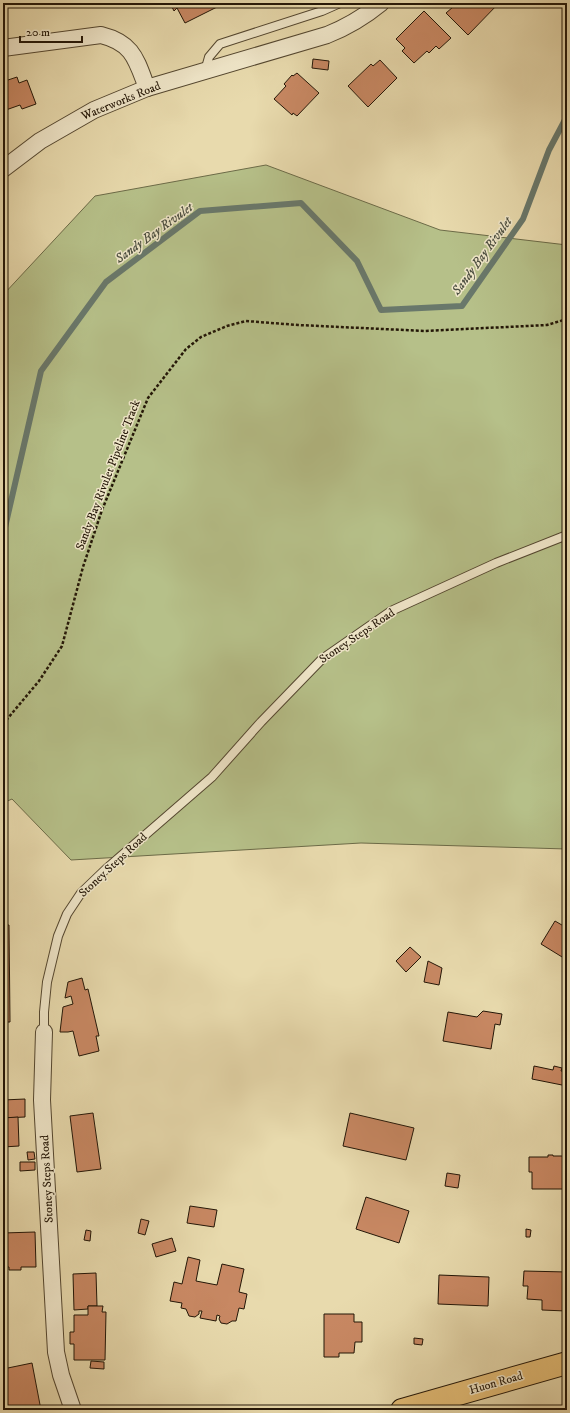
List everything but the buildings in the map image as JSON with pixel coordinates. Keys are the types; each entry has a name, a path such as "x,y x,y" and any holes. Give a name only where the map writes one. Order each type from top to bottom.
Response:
{"main road":[{"name":"Huon Road","path":"402,1410 567,1363"}],"street":[{"name":"Waterworks Road","path":"3,169 40,141 63,126 94,110 147,88 327,35 346,27 366,15 381,3"},
{"path":"3,48 101,35 112,38 123,43 132,53 147,88"},
{"name":"Stoney Steps Road","path":"44,1032 42,1100 56,1352 61,1375 73,1410"}],"lane":[{"path":"205,71 208,57 220,44 322,11 340,3"},
{"name":"Stoney Steps Road","path":"44,1032 47,982 58,936 67,914 82,893 112,864 212,777 261,722 322,659 391,611 496,563 567,535"}],"path":[{"name":"Sandy Bay Rivulet Pipeline Track","path":"3,724 39,681 62,646 83,567 102,510 148,398 186,349 201,336 227,326 246,321 298,325 425,330 547,325 567,318"}],"green space":[{"path":"266,165 440,230 567,245 567,849 361,843 71,860 12,799 3,803 3,295 95,196"}],"waterway":[{"name":"Sandy Bay Rivulet","path":"3,536 41,371 106,282 200,211 301,203 357,261 381,310 462,306 523,219 549,150 567,116"}]}
